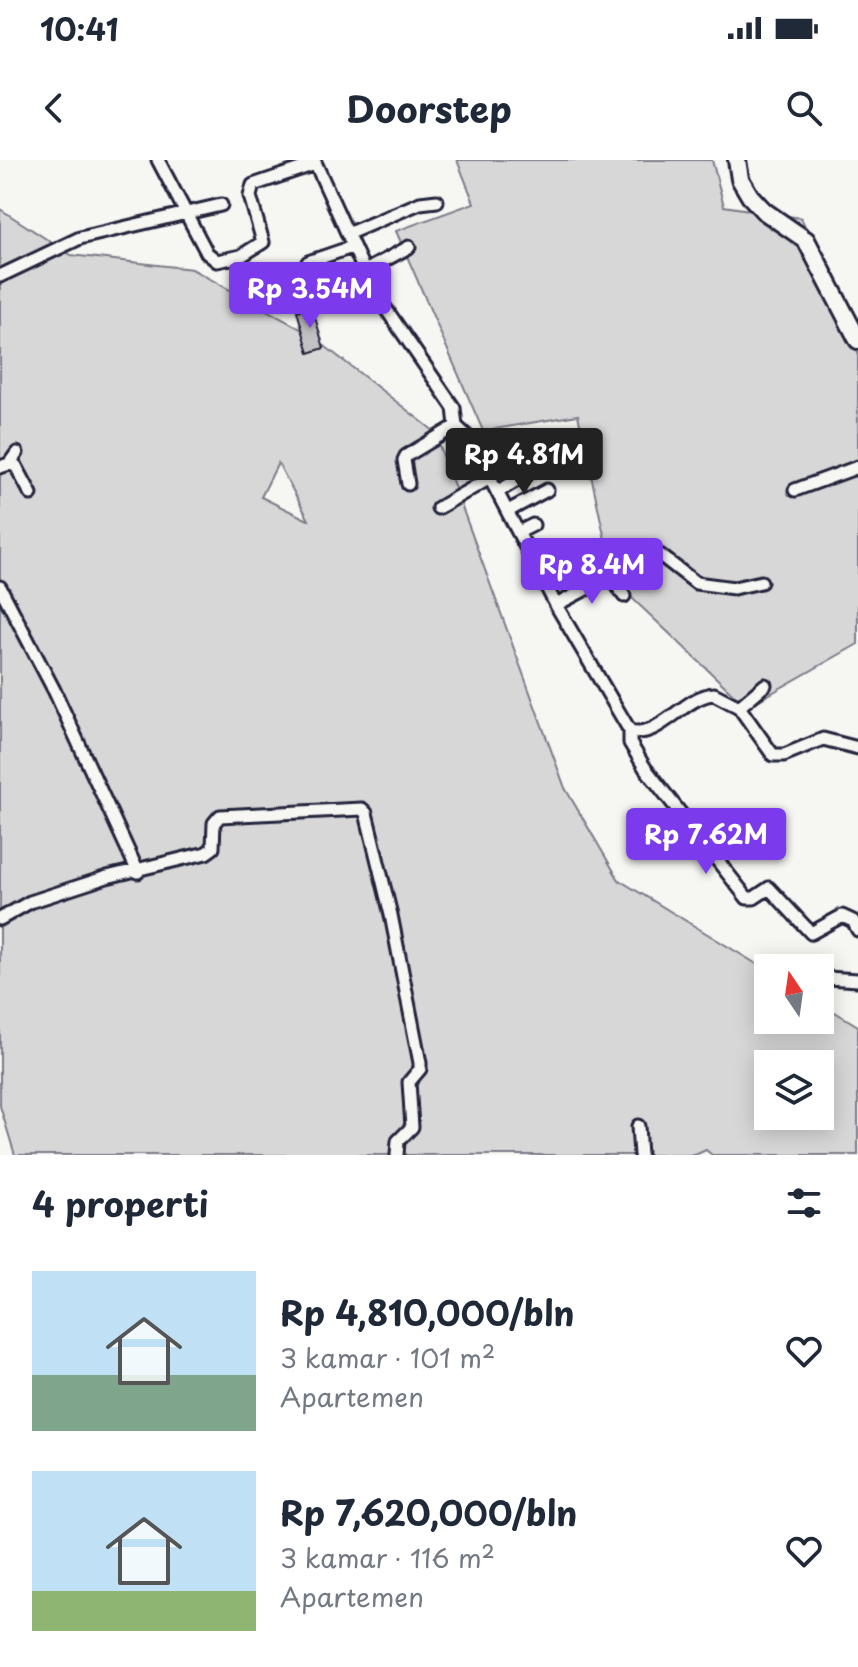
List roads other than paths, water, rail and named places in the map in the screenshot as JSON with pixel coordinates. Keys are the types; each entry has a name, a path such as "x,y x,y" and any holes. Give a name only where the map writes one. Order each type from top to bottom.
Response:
{"street":[{"path":"158,160 210,258 217,261 241,256 261,245 263,239 250,196 253,185 314,162 373,290 454,408 456,426 469,438 556,605 630,731 630,743 645,768 747,898 754,898 769,888 807,931 815,933 842,916 853,921 858,930"},
{"path":"737,160 740,179 750,196 764,211 806,240 858,340"},
{"path":"347,234 407,208 437,201"},
{"path":"0,276 80,238 221,205"},
{"path":"308,262 352,247"},
{"path":"365,271 409,247"},
{"path":"337,304 373,290"},
{"path":"408,484 404,463 406,456 456,426"},
{"path":"5,466 17,453"},
{"path":"5,466 16,466 31,494"},
{"path":"795,490 858,467"},
{"path":"497,492 534,470"},
{"path":"438,508 490,478"},
{"path":"508,511 547,490"},
{"path":"519,532 533,525"},
{"path":"556,605 639,561 660,555 696,583 734,588 761,582"},
{"path":"611,576 624,596"},
{"path":"0,587 54,690 138,872"},
{"path":"739,707 765,685"},
{"path":"630,731 647,730 710,693 723,696 739,707 773,755 784,755 823,739 858,748"},
{"path":"0,919 30,902 107,877 138,872 210,851 214,843 214,823 220,816 364,811 389,903 420,1063 419,1071 409,1082 412,1127 398,1141 397,1155"},
{"path":"834,978 858,980"},
{"path":"638,1126 640,1155"}]}
